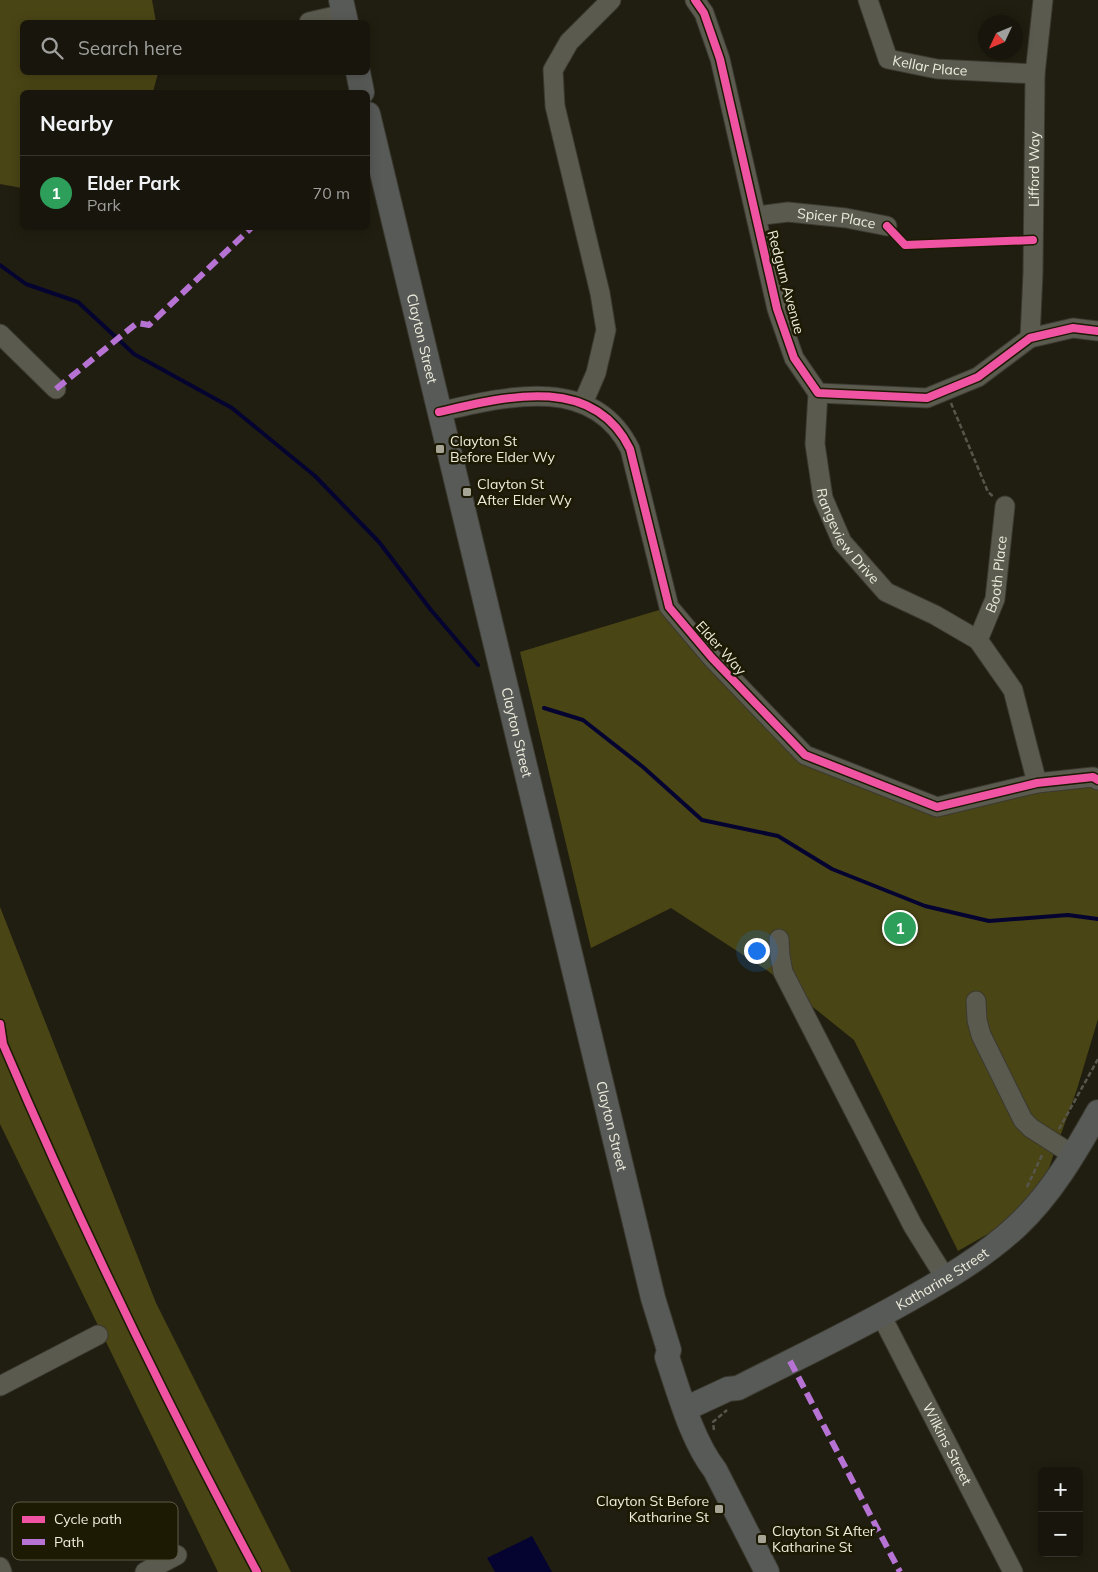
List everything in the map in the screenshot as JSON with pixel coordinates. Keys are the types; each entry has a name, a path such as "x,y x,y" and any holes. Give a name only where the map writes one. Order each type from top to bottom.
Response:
{"main road":[{"path":"359,75 362,90"},
{"name":"Clayton Street","path":"370,122 653,1298 669,1350 667,1357 691,1411 707,1460 715,1470 767,1572"},
{"name":"Katharine Street","path":"691,1411 728,1389 734,1398 946,1279 989,1249 1017,1226 1047,1194 1098,1112"}],"street":[{"path":"584,403 596,374 606,330 600,294 555,106 553,70 569,42 611,0"},
{"name":"Redgum Avenue","path":"695,0 704,14 720,59 777,309 794,358 818,393"},
{"name":"Kellar Place","path":"868,0 888,59 937,69 1035,74"},
{"name":"Lifford Way","path":"1030,338 1033,273 1035,74 1044,0"},
{"path":"316,20 343,12"},
{"name":"Spicer Place","path":"756,216 788,212 846,218 886,226"},
{"path":"818,393 927,398 978,378 1030,338 1073,328 1098,331"},
{"path":"2,339 56,389"},
{"name":"Rangeview Drive","path":"818,393 815,444 823,498 842,542 886,592 978,640 1013,690 1037,783"},
{"name":"Elder Way","path":"439,412 516,396 558,398 584,403 602,413 615,425 623,434 630,449 669,607 712,658 805,755 937,807 1037,783 1093,777 1098,780"},
{"name":"Booth Place","path":"978,640 995,599 1005,506"},
{"path":"779,939 783,972 913,1226 946,1279"},
{"path":"976,1001 977,1020 981,1035 1023,1120 1031,1128 1073,1155"},
{"name":"Wilkins Street","path":"881,1315 1013,1572"},
{"path":"0,1386 98,1335"},
{"path":"145,1572 168,1560"},
{"path":"0,1567 2,1572"}],"path":[{"path":"946,390 988,492 1005,506"},
{"path":"1057,1132 1098,1059"},
{"path":"714,1436 713,1422 734,1398"}],"shaded area":[{"path":"0,0 152,0 156,20 20,20 20,75 157,75 154,90 20,90 20,188 0,184"},
{"path":"669,607 805,755 937,807 1098,782 1098,1019 1077,1089 1035,1207 958,1251 854,1040 768,971 671,908 591,948 520,652"},
{"path":"0,907 156,1303 291,1572 218,1572 0,1124"},
{"path":"532,1536 552,1572 495,1572 487,1558"}],"waterway":[{"path":"0,265 26,284 78,302 134,354 232,408 315,476 379,542 431,610 478,665"},
{"path":"544,708 583,720 643,767 702,820 778,836 832,869 925,906 989,921 1068,915 1098,919"}],"marked path":[{"path":"56,389 137,323 149,325 249,230"},
{"path":"790,1361 900,1572"}],"cycle path":[{"path":"695,0 704,13 720,59 777,309 794,358 818,393 927,398 978,377 1030,338 1073,328 1098,331"},
{"path":"887,226 905,245 1033,240"},
{"path":"439,412 491,401 545,396 570,400 594,409 614,425 630,449 669,607 712,658 805,755 937,807 1037,783 1093,777 1098,780"},
{"path":"0,1024 3,1044 93,1245 189,1442 257,1572"}],"place":[{"name":"Clayton St Before Elder Wy","path":"440,449"},
{"name":"Clayton St After Elder Wy","path":"467,492"},
{"name":"Elder Park","path":"900,928"},
{"name":"Clayton St Before Katharine St","path":"719,1509"},
{"name":"Clayton St After Katharine St","path":"762,1539"}]}
